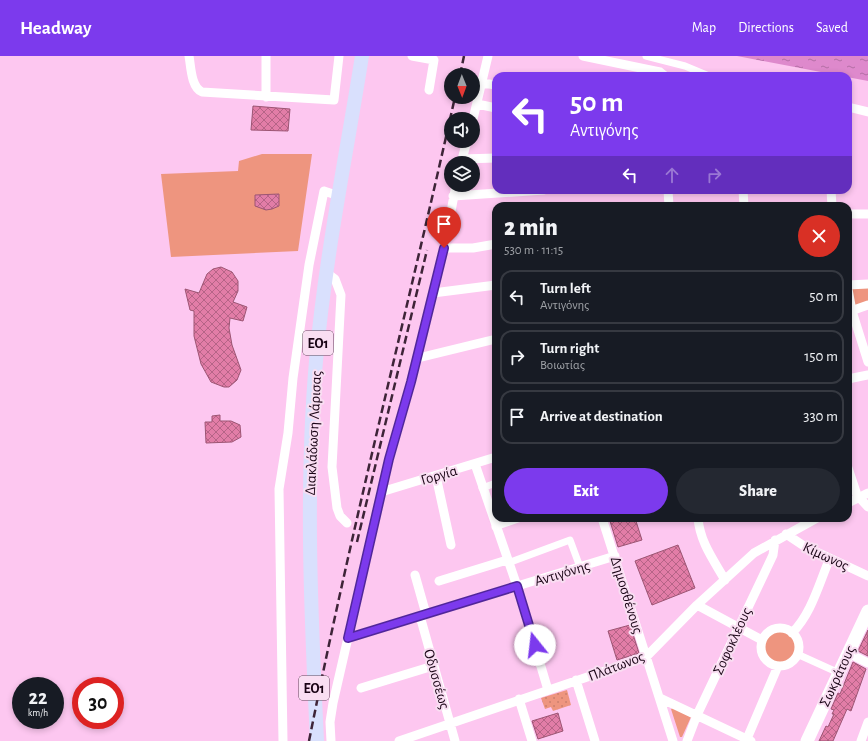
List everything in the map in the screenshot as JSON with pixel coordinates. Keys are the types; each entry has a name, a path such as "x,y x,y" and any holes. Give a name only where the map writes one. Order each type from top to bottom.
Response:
{"main road":[{"name":"Διακλάδωση Λάρισας","path":"317,741 309,570 311,446 316,359 327,273 362,56"},
{"name":"Σωκράτους","path":"807,741 848,653 865,624 868,611"}],"street":[{"path":"189,56 193,79 199,91 266,97 334,100 339,56"},
{"path":"266,56 266,97"},
{"path":"412,56 434,58 429,90"},
{"path":"480,91 488,56"},
{"path":"583,56 660,72"},
{"path":"646,56 685,66 699,72"},
{"path":"482,83 492,84"},
{"path":"475,112 477,104 492,107"},
{"path":"852,108 868,112"},
{"path":"480,159 492,158"},
{"path":"283,741 279,489 288,433 293,378 309,265 321,204 324,191 339,196"},
{"path":"331,741 331,712 381,492 418,358 444,248 454,192"},
{"path":"453,196 492,193"},
{"path":"852,214 868,214"},
{"path":"444,248 473,248 492,245"},
{"path":"327,273 335,280 341,295 332,467 337,508 340,516 347,524"},
{"path":"852,285 868,284"},
{"path":"433,293 492,286"},
{"path":"852,311 868,305"},
{"path":"852,318 868,362"},
{"path":"418,358 492,340"},
{"path":"852,378 868,375"},
{"name":"Γοργία","path":"381,492 492,458"},
{"path":"475,464 492,518"},
{"path":"436,476 451,545"},
{"path":"852,479 859,498 868,507"},
{"path":"482,488 492,484"},
{"path":"852,501 868,494"},
{"path":"493,522 517,586 548,690"},
{"path":"495,527 509,522"},
{"name":"Δημοσθένους","path":"603,522 673,741"},
{"path":"698,522 700,534 705,547 725,580"},
{"name":"Πλάτωνος","path":"399,741 646,657 697,605 754,553 809,522"},
{"name":"Κίμωνος","path":"786,534 804,546 868,576"},
{"path":"439,581 507,562 570,540 580,567"},
{"name":"Σοφοκλέους","path":"687,741 697,715 774,552 775,540"},
{"name":"Αντιγόνης","path":"348,638 615,556"},
{"path":"792,633 801,623 808,611 830,558"},
{"name":"Οδυσσέως","path":"415,575 433,666 455,741"},
{"path":"697,605 762,640"},
{"path":"783,629 792,633 798,643 797,654 791,662 778,666 770,663 765,658 761,646 762,640 773,630 783,629"},
{"path":"848,653 868,663"},
{"path":"797,654 839,673"},
{"path":"361,688 433,666"},
{"path":"660,698 748,740 778,666"},
{"path":"576,680 595,741"},
{"path":"520,699 532,741"},
{"path":"861,741 868,722"}],"shaded area":[{"path":"262,154 312,154 298,251 171,257 161,174 238,171 239,161"},
{"path":"868,287 868,301 855,306 852,288"},
{"path":"780,631 786,632 793,638 796,647 795,653 789,660 780,663 774,662 767,656 764,647 765,641 771,634"},
{"path":"567,690 571,705 553,711 551,707 545,709 541,698"},
{"path":"673,708 691,717 682,737 680,737 671,709"}],"water":[{"path":"737,56 868,56 868,81 852,78 852,72 821,72"}],"building":[{"path":"253,106 290,109 288,131 251,130"},
{"path":"279,194 279,206 266,210 255,206 255,195"},
{"path":"221,267 232,272 238,281 238,291 233,302 247,307 243,321 230,318 229,328 232,345 241,370 237,380 229,387 224,387 211,382 201,364 194,336 194,311 190,310 185,289 199,293 207,274 213,269"},
{"path":"220,415 220,421 231,421 240,425 241,437 232,442 206,443 205,422 212,422 212,416"},
{"path":"610,522 636,522 642,540 618,547"},
{"path":"678,545 695,588 652,605 635,561"},
{"path":"630,625 639,653 617,660 608,631"},
{"path":"868,630 868,656 858,651"},
{"path":"853,662 866,669 851,711 847,709 833,741 819,741 834,714 832,714 834,710 831,709 838,693 840,694"},
{"path":"558,713 563,731 538,739 532,721"}],"railway":[{"path":"461,68 464,56"},
{"path":"309,741 361,499 453,104"},
{"path":"357,542 427,250"}],"route":[{"path":"444,248 411,382 389,459 348,638 517,586 535,645"}]}
